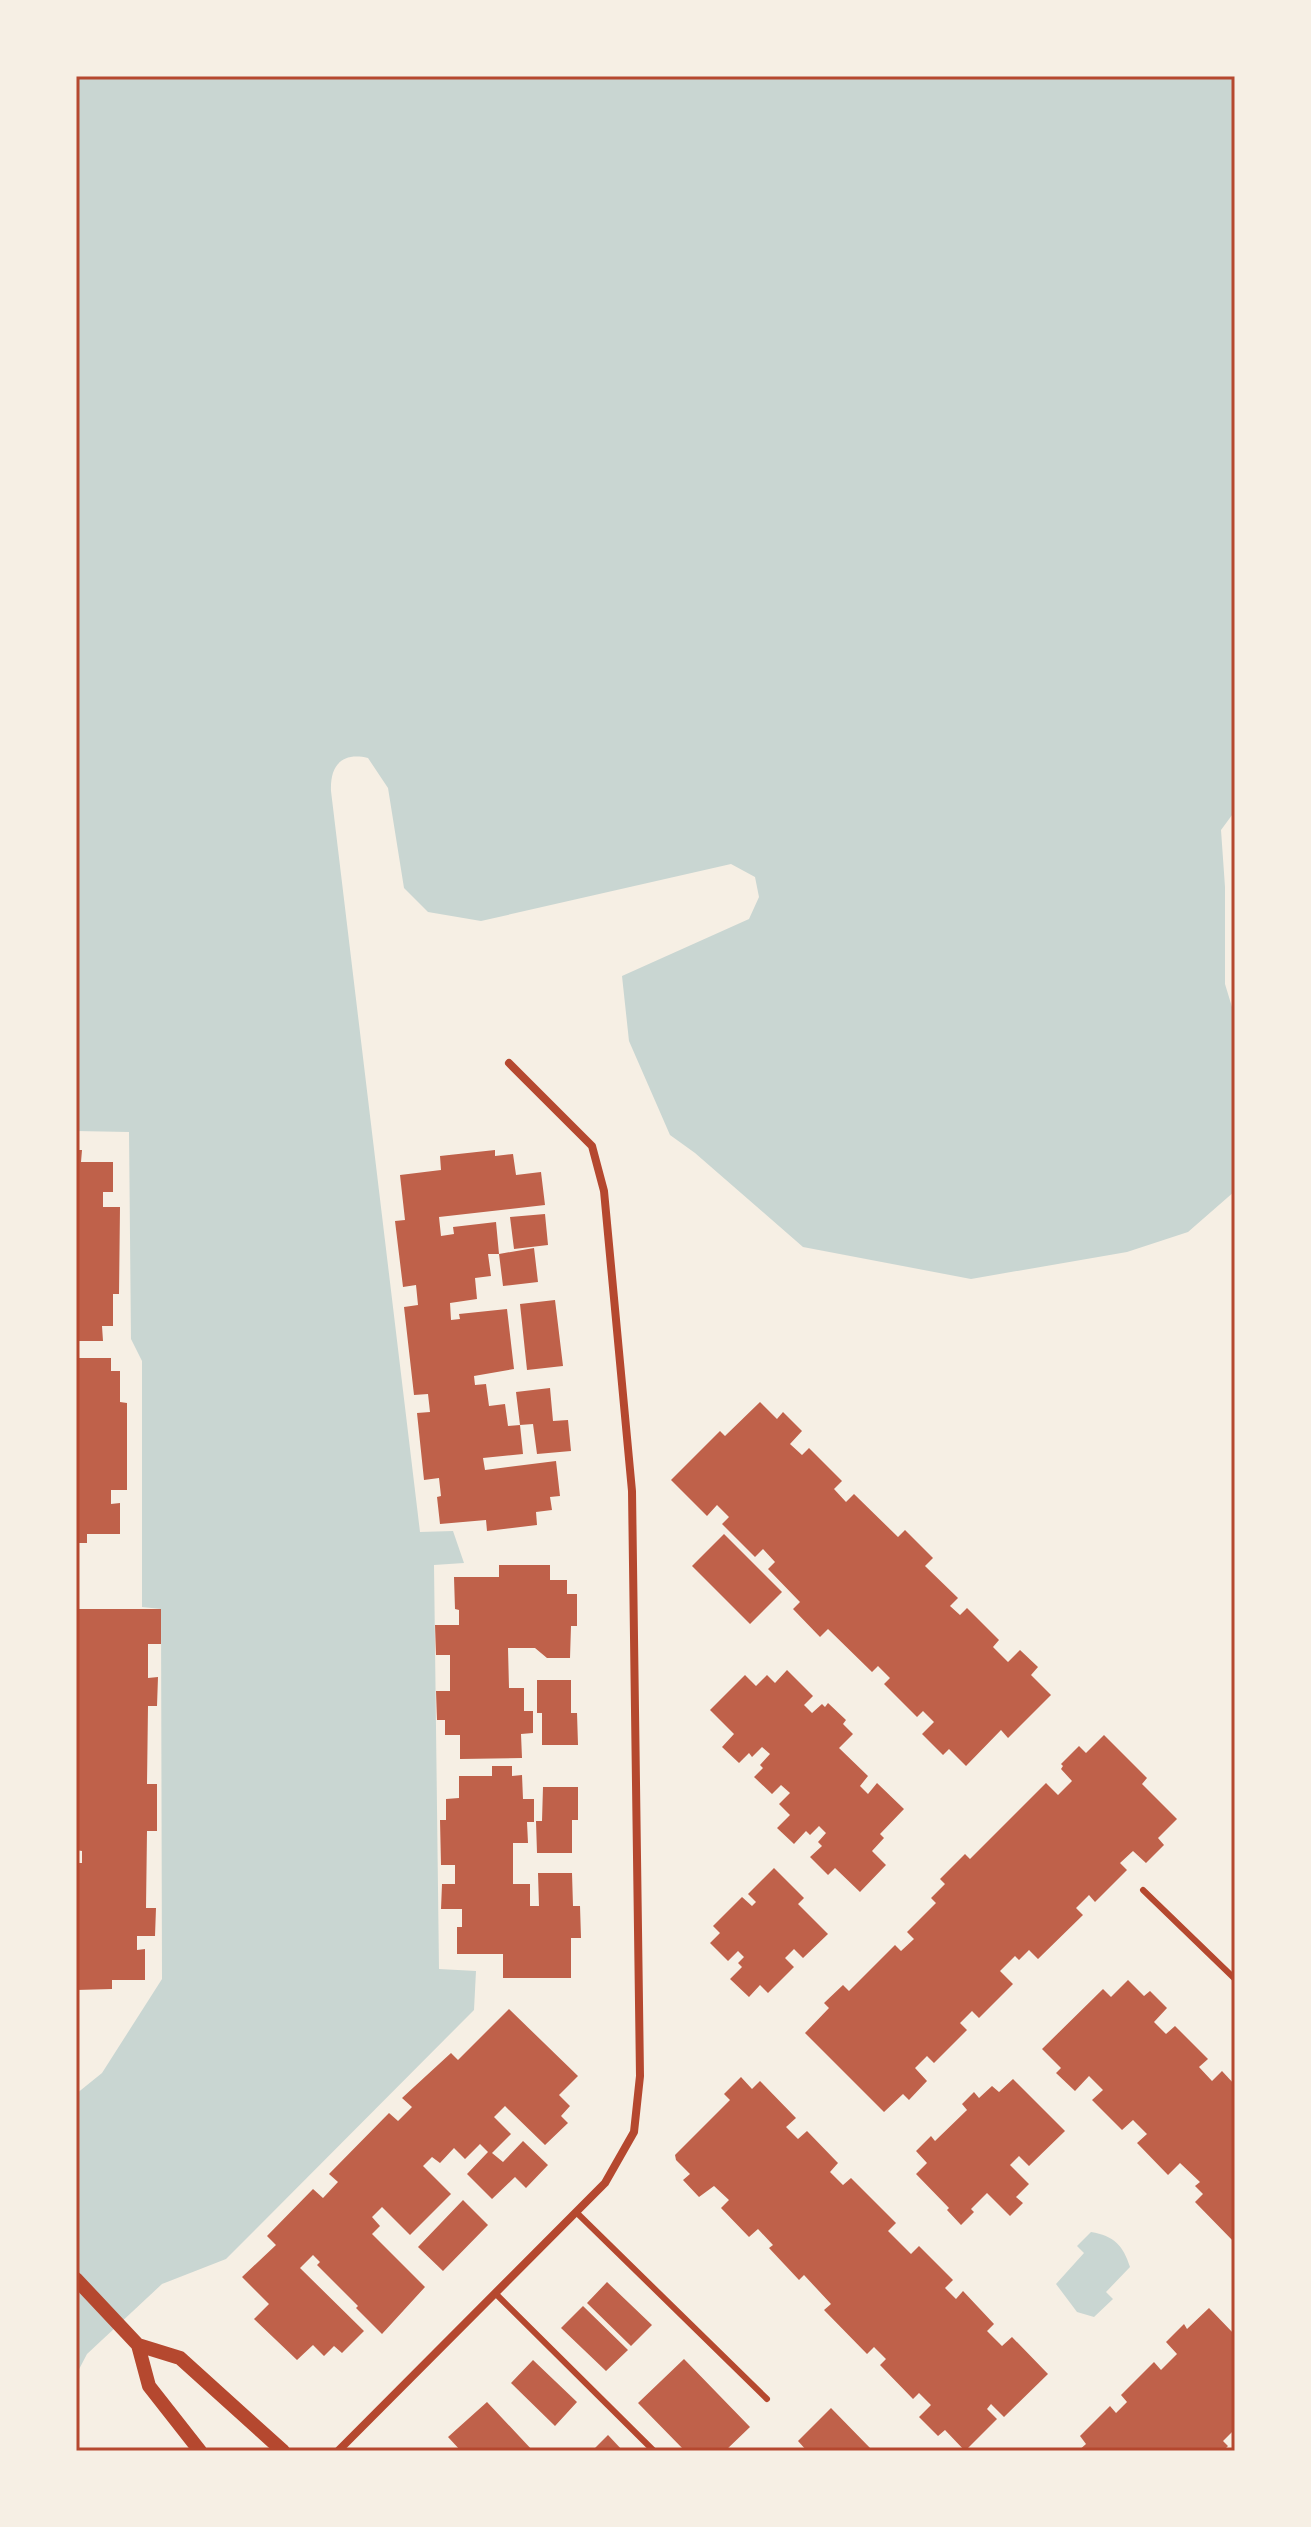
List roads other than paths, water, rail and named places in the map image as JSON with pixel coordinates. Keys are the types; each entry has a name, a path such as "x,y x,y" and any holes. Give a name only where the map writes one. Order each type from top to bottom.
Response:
{"street":[{"path":"338,2451 605,2183 634,2132 640,2076 632,1491 604,1191 592,1146 509,1063"},
{"path":"76,2279 138,2345 149,2386 200,2451"},
{"path":"138,2345 180,2358 283,2451"}],"lane":[{"path":"1143,1890 1235,1979"},
{"path":"576,2212 767,2399"},
{"path":"495,2293 654,2451"}]}
